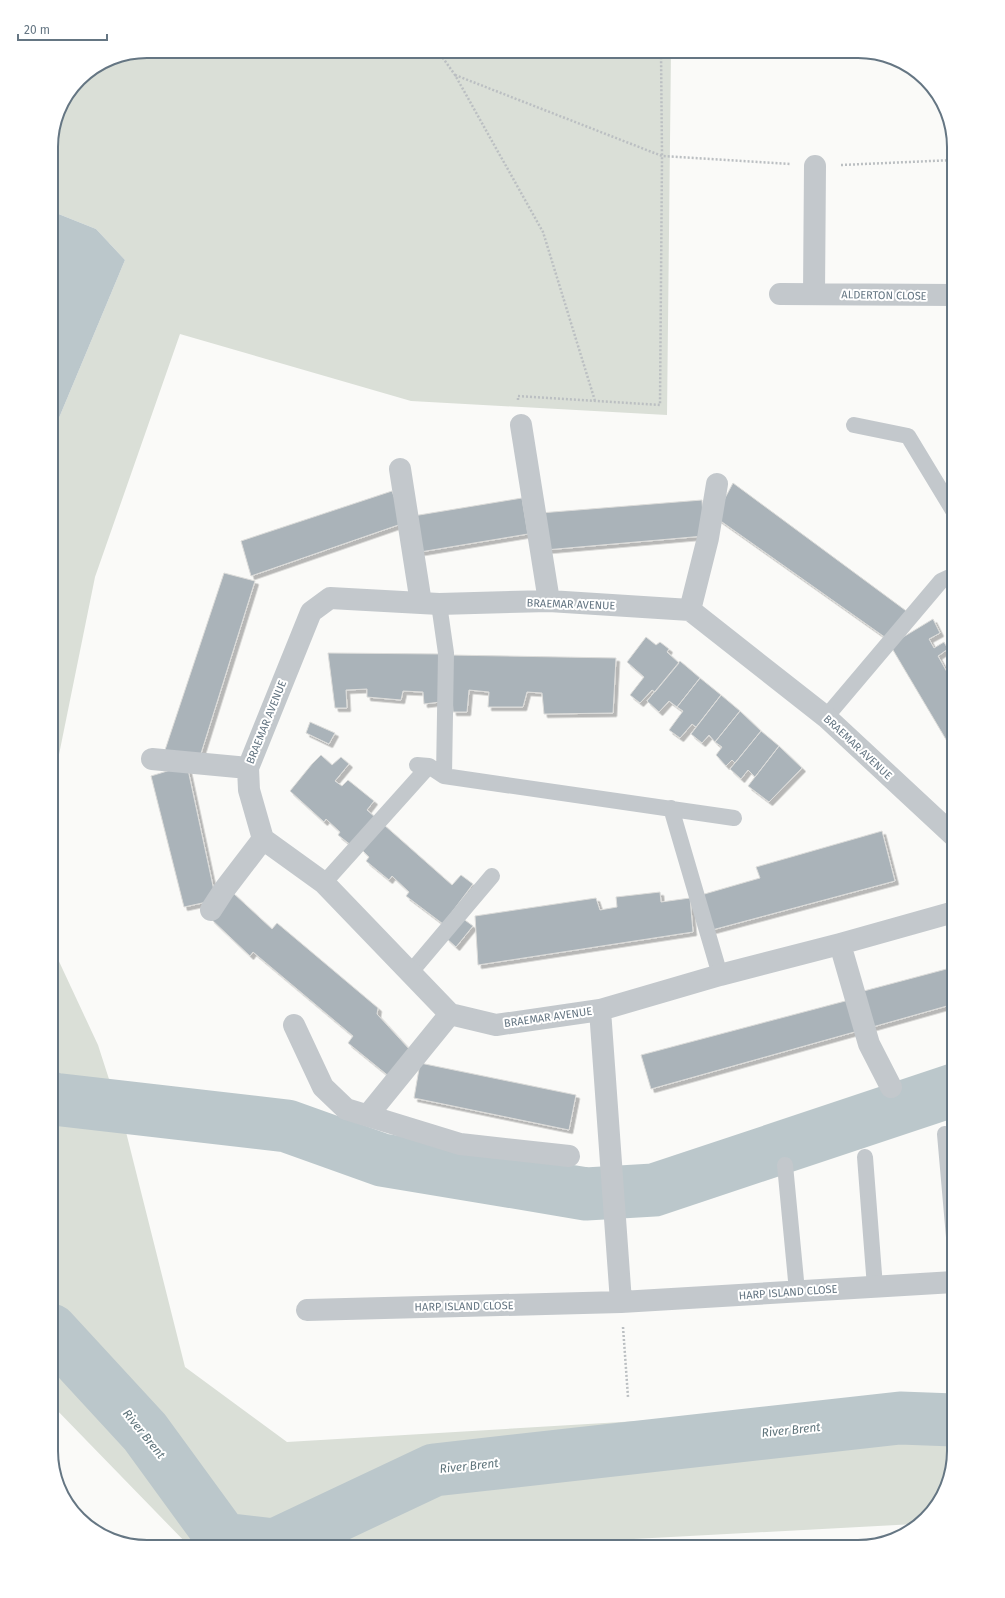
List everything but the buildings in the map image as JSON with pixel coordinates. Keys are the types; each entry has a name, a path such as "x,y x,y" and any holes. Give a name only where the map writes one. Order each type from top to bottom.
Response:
{"street":[{"path":"814,294 815,166"},
{"name":"ALDERTON CLOSE","path":"780,294 947,295"},
{"path":"521,425 549,601"},
{"path":"400,469 430,603"},
{"path":"690,610 708,538 717,484"},
{"name":"BRAEMAR AVENUE","path":"263,839 249,790 248,768 311,612 330,598 430,603 549,601 690,610 826,717 947,829"},
{"path":"152,759 248,768"},
{"path":"211,910 224,890 263,839 324,883 450,1014 368,1116"},
{"name":"BRAEMAR AVENUE","path":"450,1014 496,1025 600,1010 720,975 840,944 947,914"},
{"path":"840,944 869,1044 891,1087"},
{"path":"600,1010 621,1302"},
{"path":"294,1025 323,1087 346,1109 460,1144 569,1156"},
{"name":"HARP ISLAND CLOSE","path":"307,1310 621,1302 947,1282"}],"lane":[{"path":"854,425 908,436 947,500"},
{"path":"826,717 941,580 947,578"},
{"path":"430,603 446,653 444,776"},
{"path":"324,883 423,765 444,776 734,818"},
{"path":"671,808 720,975"},
{"path":"410,973 492,876"},
{"path":"945,1134 947,1157"},
{"path":"865,1157 875,1287"},
{"path":"786,1165 797,1292"}],"path":[{"path":"443,58 455,75 543,232 595,401"},
{"path":"521,425 518,396 660,405 662,156 661,58"},
{"path":"455,75 662,156"},
{"path":"621,1302 628,1397"}],"shaded area":[{"path":"147,58 671,58 667,415 411,401 180,334 95,577 58,759 58,420 125,260 96,229 58,214 59,135 65,113 70,102 80,88 102,70 124,61"},
{"path":"58,214 96,229 125,260 58,420"},
{"path":"58,959 98,1045 126,1132 185,1367 287,1442 947,1402 947,1451 944,1474 935,1496 929,1505 917,1518 908,1524 614,1540 183,1540 58,1411"}],"waterway":[{"path":"58,1100 287,1126 382,1160 586,1194 654,1190 947,1092"},
{"name":"River Brent","path":"58,1338 145,1432 223,1539 232,1540"},
{"name":"River Brent","path":"286,1540 434,1470 900,1418 947,1420"}]}
